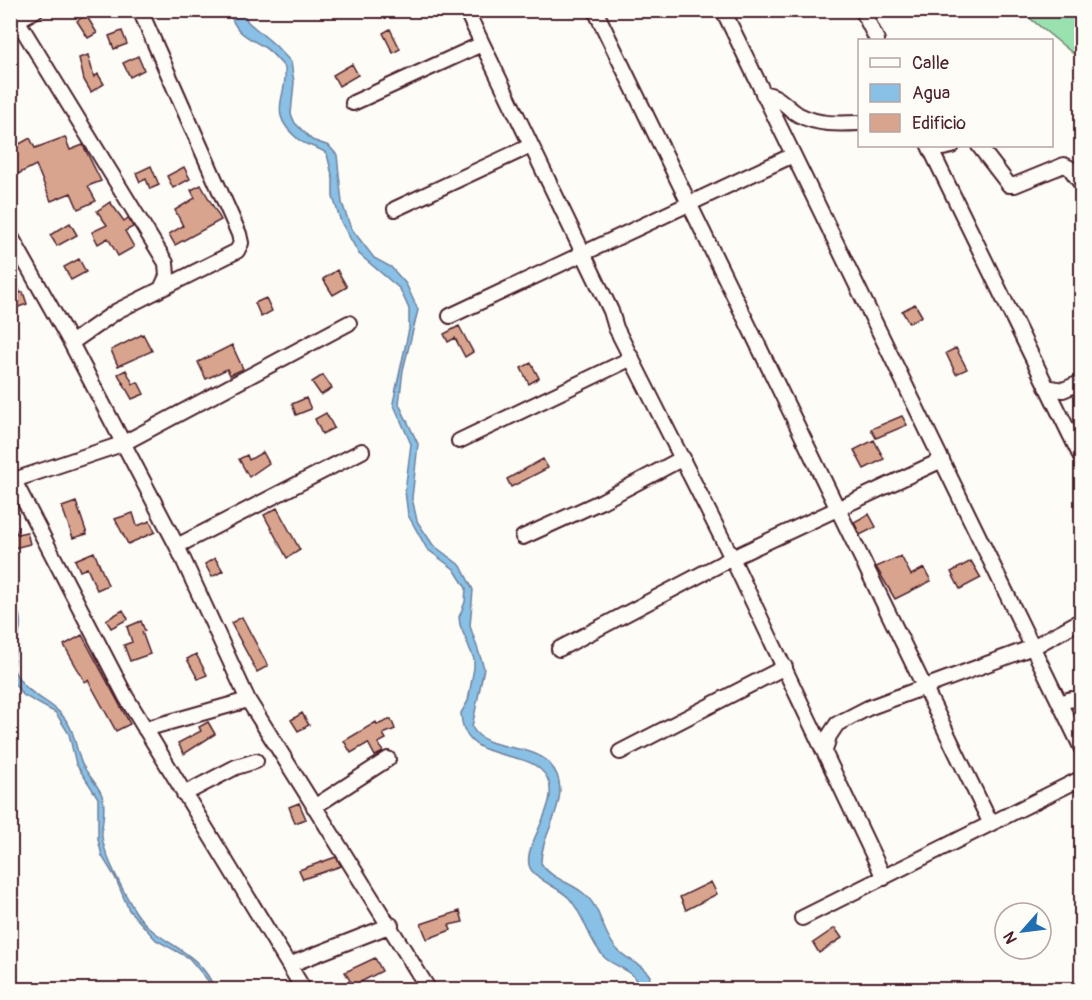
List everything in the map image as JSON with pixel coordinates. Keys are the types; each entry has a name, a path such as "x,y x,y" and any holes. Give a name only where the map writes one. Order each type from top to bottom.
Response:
{"street":[{"path":"36,10 13,18 166,263 167,276 160,289"},
{"path":"71,343 117,311 237,251 241,243 240,234 140,10"},
{"path":"466,10 611,310 616,328 732,558 884,878"},
{"path":"595,10 990,822"},
{"path":"723,10 791,156 1082,749"},
{"path":"862,10 876,39"},
{"path":"352,103 482,44"},
{"path":"763,94 776,97 797,114 815,122 858,123"},
{"path":"395,209 530,146"},
{"path":"929,147 1082,459"},
{"path":"980,147 1009,185 1015,185 1064,165 1070,168 1082,185"},
{"path":"450,316 582,252 791,156"},
{"path":"10,235 71,343 177,546 248,700 391,925 429,990"},
{"path":"304,990 145,729 12,476 122,444 349,323"},
{"path":"459,441 632,358"},
{"path":"1046,387 1063,390 1082,382"},
{"path":"177,546 362,451"},
{"path":"523,537 602,501 682,458"},
{"path":"559,649 732,558 942,460"},
{"path":"806,711 824,722 837,724 877,704 924,685 1032,647 1082,620"},
{"path":"620,752 785,668"},
{"path":"1060,702 1071,699 1082,700"},
{"path":"145,729 248,700"},
{"path":"825,751 837,724"},
{"path":"314,807 388,759"},
{"path":"184,794 236,766 256,761"},
{"path":"802,918 1082,778"},
{"path":"289,965 391,925"}],"green space":[{"path":"1021,11 1081,11 1081,60"}],"water":[{"path":"229,11 242,11 248,22 291,62 294,82 291,114 295,123 312,140 329,146 337,155 342,203 351,228 374,258 391,267 406,284 418,310 403,370 399,404 418,444 412,498 417,521 433,545 461,566 473,590 470,626 484,668 472,727 487,741 530,752 541,756 549,763 557,775 560,787 559,800 542,851 541,863 549,872 577,888 588,898 615,947 650,976 648,989 637,989 637,983 630,973 604,957 569,898 532,871 529,861 530,850 547,808 550,794 548,781 540,769 518,758 481,747 471,740 464,729 461,713 468,701 474,668 474,659 459,617 465,602 466,588 454,569 427,549 408,515 405,491 411,444 393,403 409,329 409,309 400,289 359,254 341,222 333,197 333,179 327,154 299,140 283,121 280,105 285,68 270,51 238,30"},
{"path":"11,596 20,617 20,633 13,668 26,687 58,711 71,729 82,764 102,795 104,804 103,843 120,885 144,923 198,963 215,989 189,958 156,940 129,910 115,877 102,856 98,839 98,798 76,764 69,734 56,713 23,695 12,681 11,656 17,623 11,609"}],"building":[{"path":"86,15 97,33 88,38 77,21"},
{"path":"390,29 400,49 393,53 383,33"},
{"path":"122,31 127,44 114,49 109,36"},
{"path":"88,55 94,77 98,74 104,84 91,92 84,80 79,58"},
{"path":"138,56 144,70 130,77 123,63"},
{"path":"352,64 358,75 339,86 333,75"},
{"path":"65,137 70,150 83,145 101,181 88,186 96,201 78,209 71,193 51,201 36,165 14,176 10,168 10,139 16,146 30,138 35,148"},
{"path":"151,166 159,185 150,189 146,179 140,182 136,173"},
{"path":"184,167 190,179 173,188 167,176"},
{"path":"201,185 221,220 175,245 169,234 183,226 175,210 195,198 191,190"},
{"path":"110,202 124,221 128,218 133,227 125,231 134,247 118,256 108,238 98,244 92,232 107,225 97,211"},
{"path":"70,223 77,235 57,246 50,235"},
{"path":"10,254 19,270 14,272 20,293 23,292 27,304 10,310"},
{"path":"79,259 86,272 71,280 64,267"},
{"path":"337,270 347,287 333,295 323,279"},
{"path":"266,298 272,311 261,317 255,303"},
{"path":"915,304 922,316 909,323 902,311"},
{"path":"459,326 473,352 465,357 455,338 448,342 444,334"},
{"path":"143,334 152,351 118,366 111,350"},
{"path":"232,345 243,369 230,375 227,369 206,379 198,362"},
{"path":"956,348 967,369 956,374 946,353"},
{"path":"531,363 539,378 529,384 521,368"},
{"path":"126,370 133,384 138,382 144,394 132,399 118,374"},
{"path":"323,375 332,388 321,395 312,382"},
{"path":"306,398 311,409 296,415 292,404"},
{"path":"326,413 334,428 322,434 315,419"},
{"path":"902,416 907,425 876,438 871,429"},
{"path":"874,440 884,459 864,469 854,450"},
{"path":"263,452 269,463 249,477 239,459 247,455 249,460"},
{"path":"543,459 548,468 511,487 507,479"},
{"path":"76,502 87,534 73,538 62,507"},
{"path":"277,508 300,550 287,558 264,515"},
{"path":"133,513 137,526 150,521 155,532 128,544 115,519"},
{"path":"869,514 876,527 860,535 854,522"},
{"path":"10,519 17,534 27,532 30,544 10,549"},
{"path":"94,552 108,585 97,590 87,568 80,571 75,560"},
{"path":"901,556 911,575 924,568 931,581 895,599 876,567"},
{"path":"215,558 223,571 212,577 205,564"},
{"path":"971,561 981,578 960,589 951,572"},
{"path":"123,610 128,619 111,628 106,620"},
{"path":"242,617 268,666 257,672 231,623"},
{"path":"141,621 145,631 142,632 150,654 130,661 124,645 132,642 127,627"},
{"path":"82,635 130,724 116,731 88,680 85,682 64,645"},
{"path":"196,654 207,675 198,679 187,659"},
{"path":"302,713 309,725 298,731 291,720"},
{"path":"391,719 395,729 383,734 386,739 378,743 383,752 375,756 368,743 351,753 344,741 376,722 377,725"},
{"path":"208,722 215,734 184,754 178,743 201,731 199,727"},
{"path":"299,803 306,819 295,823 289,807"},
{"path":"336,857 341,866 303,879 299,870"},
{"path":"711,882 717,894 686,910 680,897"},
{"path":"460,911 463,922 449,925 451,930 427,939 421,924"},
{"path":"835,928 842,938 819,953 813,943"},
{"path":"375,958 382,971 353,986 345,972"}]}
